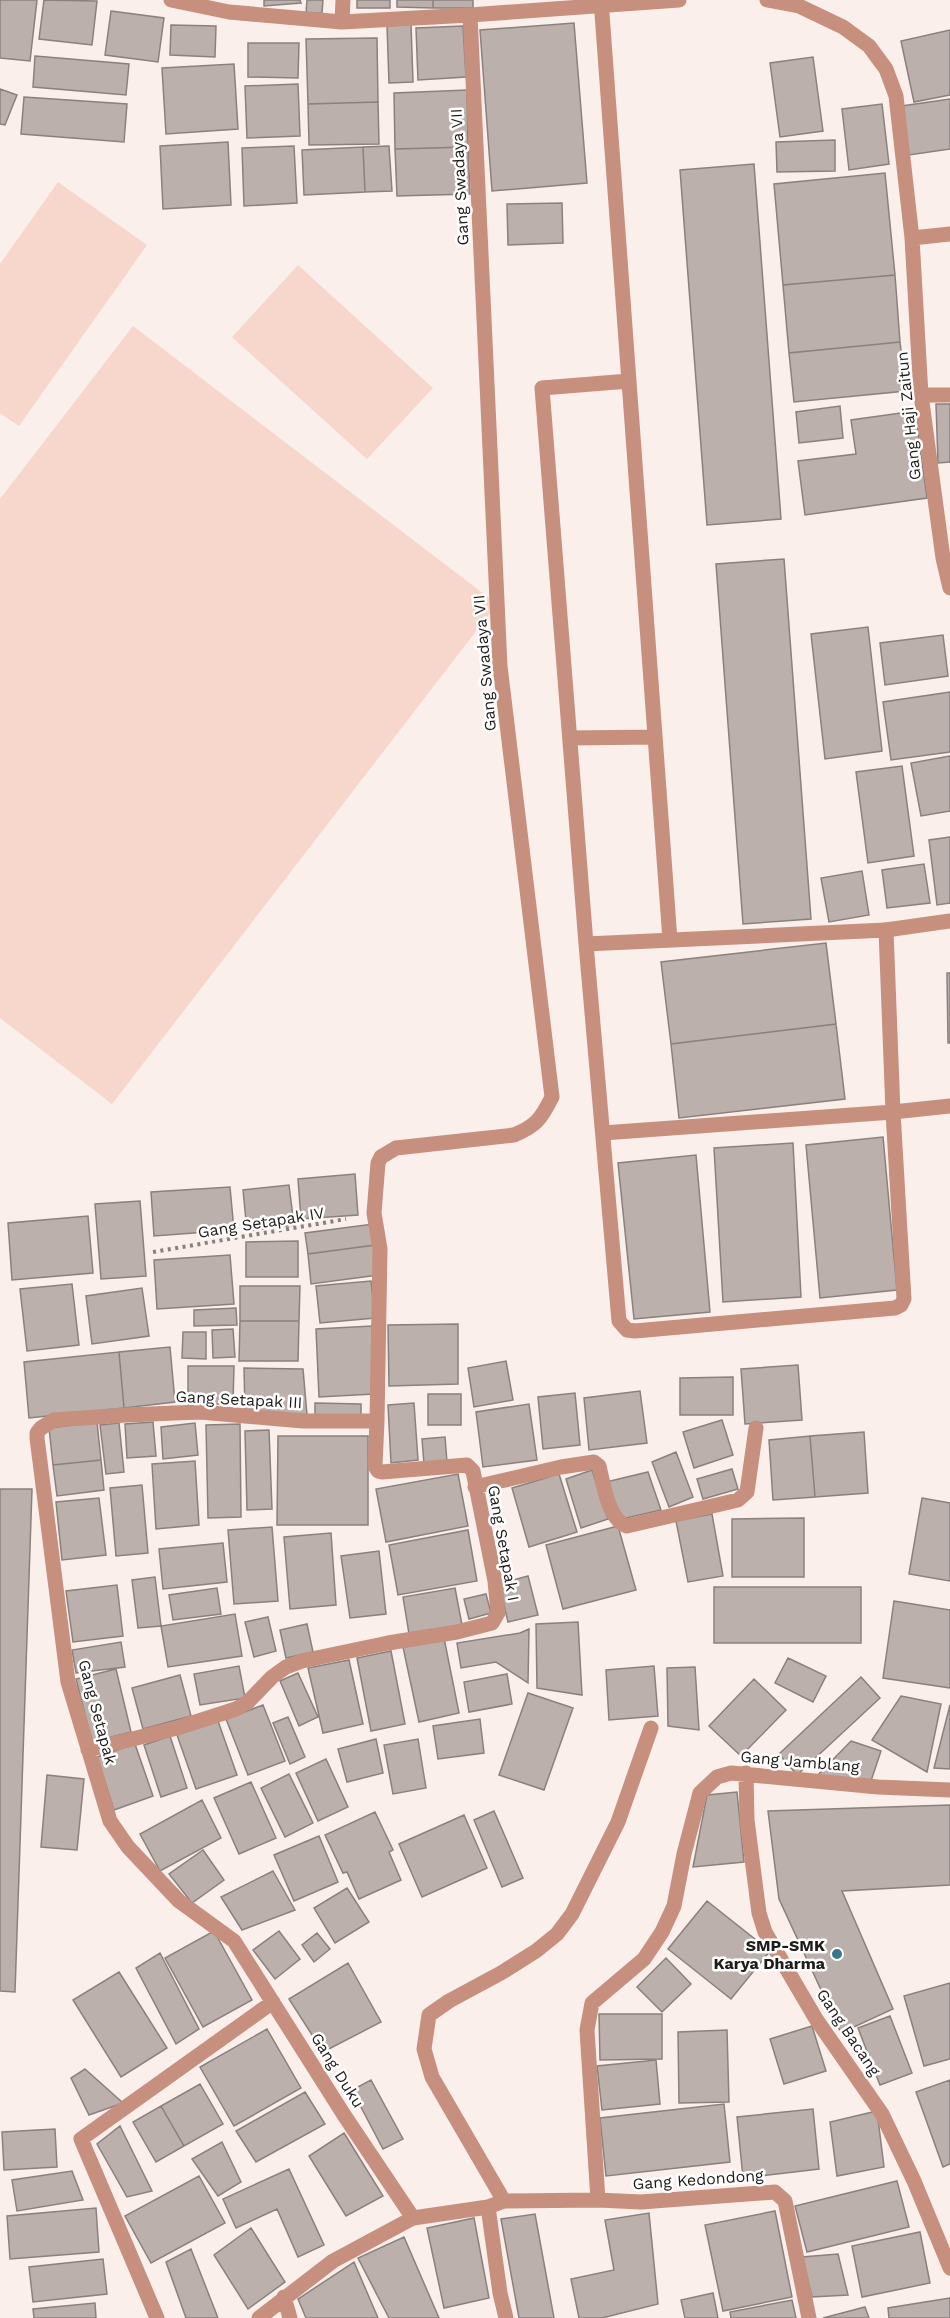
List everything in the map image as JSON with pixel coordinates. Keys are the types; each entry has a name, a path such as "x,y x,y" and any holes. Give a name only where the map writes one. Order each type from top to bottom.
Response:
{"street":[{"path":"171,0 229,12 342,22 470,15 601,2 679,0"},
{"path":"342,22 343,0"},
{"name":"Gang Haji Zaitun","path":"767,0 799,6 843,27 869,46 886,69 896,96 912,238 921,395 950,588"},
{"path":"601,2 670,940"},
{"name":"Gang Swadaya VII","path":"376,1173 381,1156 396,1148 514,1135 531,1128 543,1115 552,1097 500,666 470,15"},
{"path":"912,238 950,234"},
{"path":"628,381 542,388 586,944 620,1321 627,1330 896,1308 901,1305 904,1299 893,1112 886,930"},
{"path":"921,395 950,395"},
{"path":"570,738 654,737"},
{"path":"586,944 886,930 950,921"},
{"path":"603,1132 950,1106"},
{"name":"Gang Setapak I","path":"88,1750 177,1728 236,1709 248,1702 279,1672 302,1661 388,1643 457,1632 492,1623 498,1613 495,1581 473,1471 467,1465 382,1472 375,1466 380,1249 374,1214 376,1173"},
{"name":"Gang Setapak III","path":"37,1438 37,1433 41,1428 54,1420 126,1415 200,1412 303,1421 377,1421"},
{"path":"475,1487 561,1467 594,1462 599,1466 607,1500 619,1522 627,1526 743,1497 747,1492 756,1428"},
{"name":"Gang Setapak","path":"37,1438 68,1682 110,1821 128,1847 179,1901 234,1941"},
{"path":"504,2201 432,2077 424,2049 429,2015 448,2001 501,1973 536,1951 562,1927 572,1914 618,1822 651,1728"},
{"name":"Gang Jamblang","path":"598,2200 587,2030 592,2003 644,1959 662,1932 674,1906 684,1854 700,1793 717,1777 730,1773 878,1787 950,1790"},
{"name":"Gang Bacang","path":"746,1773 747,1820 759,1913 765,1932 816,2019 882,2114 914,2181 950,2268"},
{"name":"Gang Duku","path":"234,1941 344,2115 413,2218"},
{"path":"158,2318 81,2139 273,2002"},
{"name":"Gang Kedondong","path":"259,2318 333,2261 413,2218 488,2207 504,2201 641,2202 775,2192 785,2201 810,2318"},
{"path":"488,2207 500,2294 506,2318"},
{"path":"284,2297 290,2318"}],"path":[{"name":"Gang Setapak IV","path":"153,1252 251,1234 311,1227 374,1214"}],"shaded area":[{"path":"58,182 147,245 19,426 0,413 0,264"},
{"path":"298,265 433,388 367,459 232,337"},
{"path":"133,326 497,604 112,1104 0,1018 0,499"}],"building":[{"path":"0,0 37,0 30,61 0,58"},
{"path":"44,0 97,1 92,45 39,39"},
{"path":"264,0 300,0 301,3 264,6"},
{"path":"307,0 323,0 322,13 306,13"},
{"path":"357,0 390,0 390,8 357,8"},
{"path":"397,0 433,0 433,8 397,7"},
{"path":"433,0 473,0 473,8 433,8"},
{"path":"111,11 164,18 158,62 105,55"},
{"path":"574,23 587,183 492,191 480,30"},
{"path":"411,24 413,82 389,83 387,26"},
{"path":"171,25 216,26 215,57 170,55"},
{"path":"463,26 466,77 418,80 416,28"},
{"path":"950,30 950,95 914,102 901,41"},
{"path":"377,38 378,102 308,104 306,39"},
{"path":"248,43 299,43 298,78 248,77"},
{"path":"35,56 129,64 126,95 33,87"},
{"path":"813,57 823,131 780,137 770,63"},
{"path":"234,64 238,129 166,134 162,68"},
{"path":"298,84 300,136 247,138 245,86"},
{"path":"0,89 17,95 5,125 0,124"},
{"path":"467,90 468,147 395,149 394,93"},
{"path":"24,97 127,104 124,142 21,134"},
{"path":"950,99 950,149 909,155 902,106"},
{"path":"378,102 379,144 309,145 308,104"},
{"path":"882,104 889,164 849,170 842,109"},
{"path":"835,140 835,171 777,172 776,142"},
{"path":"228,142 231,205 163,209 160,146"},
{"path":"294,146 297,203 244,206 242,148"},
{"path":"389,146 392,191 365,192 363,147"},
{"path":"363,147 365,192 304,195 302,150"},
{"path":"468,147 470,194 397,196 395,149"},
{"path":"754,164 781,519 707,525 680,170"},
{"path":"885,173 895,275 783,285 774,184"},
{"path":"562,203 563,243 508,245 507,204"},
{"path":"895,275 900,342 789,353 783,285"},
{"path":"900,342 906,391 794,402 789,353"},
{"path":"936,404 950,404 950,462 938,463"},
{"path":"840,406 843,438 799,443 796,412"},
{"path":"915,411 927,498 805,515 798,461 856,454 851,420"},
{"path":"784,559 811,919 743,924 716,564"},
{"path":"868,627 882,751 825,759 811,634"},
{"path":"943,635 948,676 885,685 880,643"},
{"path":"950,692 950,752 891,760 883,702"},
{"path":"950,756 950,811 921,816 911,763"},
{"path":"902,766 914,856 868,863 856,772"},
{"path":"950,837 950,903 937,905 929,840"},
{"path":"924,864 930,903 887,908 882,870"},
{"path":"862,871 869,915 829,922 821,878"},
{"path":"826,943 836,1024 671,1044 661,962"},
{"path":"947,973 950,973 950,1043 948,1043"},
{"path":"836,1024 845,1099 679,1118 671,1044"},
{"path":"883,1137 897,1290 820,1298 806,1145"},
{"path":"793,1143 801,1297 723,1302 714,1148"},
{"path":"696,1155 710,1312 634,1319 618,1163"},
{"path":"355,1174 358,1215 301,1219 298,1179"},
{"path":"289,1185 294,1225 247,1231 243,1190"},
{"path":"230,1187 234,1230 154,1236 151,1192"},
{"path":"140,1201 146,1276 101,1279 95,1204"},
{"path":"88,1216 93,1273 12,1280 8,1223"},
{"path":"373,1224 375,1245 308,1254 305,1233"},
{"path":"298,1241 298,1277 246,1277 246,1242"},
{"path":"375,1245 378,1275 311,1284 308,1254"},
{"path":"230,1255 234,1304 157,1309 154,1260"},
{"path":"371,1281 375,1318 320,1323 316,1286"},
{"path":"72,1284 79,1345 27,1351 20,1289"},
{"path":"240,1286 300,1286 299,1321 240,1321"},
{"path":"142,1288 149,1336 92,1344 86,1296"},
{"path":"236,1308 237,1325 194,1326 194,1310"},
{"path":"240,1321 299,1321 298,1361 239,1361"},
{"path":"458,1324 458,1384 389,1386 388,1325"},
{"path":"372,1326 374,1394 319,1397 316,1329"},
{"path":"233,1329 235,1357 213,1358 212,1330"},
{"path":"183,1332 206,1332 206,1359 182,1358"},
{"path":"170,1347 175,1402 124,1408 119,1352"},
{"path":"119,1352 124,1408 29,1418 24,1362"},
{"path":"506,1361 513,1400 474,1407 468,1368"},
{"path":"798,1365 802,1420 745,1424 741,1369"},
{"path":"188,1366 234,1366 233,1404 188,1404"},
{"path":"244,1368 303,1369 307,1415 245,1411"},
{"path":"733,1377 733,1415 680,1415 680,1378"},
{"path":"640,1391 647,1443 589,1450 584,1398"},
{"path":"575,1393 580,1445 543,1449 538,1397"},
{"path":"428,1394 461,1394 461,1425 428,1425"},
{"path":"315,1403 361,1404 361,1416 315,1415"},
{"path":"414,1403 418,1460 391,1463 388,1405"},
{"path":"529,1404 537,1460 483,1467 476,1412"},
{"path":"722,1420 733,1455 694,1468 683,1432"},
{"path":"97,1422 101,1460 53,1465 49,1428"},
{"path":"153,1422 156,1456 127,1458 125,1424"},
{"path":"119,1423 124,1472 106,1474 100,1425"},
{"path":"195,1423 198,1455 163,1459 161,1427"},
{"path":"240,1424 241,1517 208,1518 206,1425"},
{"path":"269,1430 272,1509 247,1510 245,1431"},
{"path":"864,1432 868,1493 815,1497 810,1436"},
{"path":"278,1436 368,1436 368,1525 277,1525"},
{"path":"810,1436 815,1497 773,1500 769,1440"},
{"path":"445,1437 447,1462 424,1464 422,1439"},
{"path":"676,1452 693,1497 669,1507 652,1462"},
{"path":"101,1460 104,1490 57,1496 53,1465"},
{"path":"195,1461 199,1525 156,1529 152,1464"},
{"path":"732,1469 738,1489 703,1499 697,1479"},
{"path":"592,1470 608,1519 581,1528 566,1479"},
{"path":"648,1472 661,1510 622,1519 606,1482"},
{"path":"458,1474 468,1526 386,1542 376,1489"},
{"path":"559,1474 577,1532 529,1547 512,1488"},
{"path":"142,1485 148,1553 116,1556 110,1488"},
{"path":"0,1489 32,1489 15,1992 0,1991"},
{"path":"99,1498 106,1555 62,1560 56,1502"},
{"path":"922,1498 950,1503 950,1581 909,1574"},
{"path":"712,1514 723,1576 688,1582 676,1521"},
{"path":"804,1518 804,1577 732,1577 732,1519"},
{"path":"618,1526 636,1590 563,1609 546,1545"},
{"path":"272,1527 278,1601 234,1604 228,1530"},
{"path":"468,1530 477,1581 398,1595 389,1545"},
{"path":"331,1533 336,1605 290,1609 284,1537"},
{"path":"223,1543 227,1582 163,1589 159,1549"},
{"path":"379,1551 386,1614 350,1618 341,1556"},
{"path":"528,1576 538,1615 508,1622 499,1584"},
{"path":"155,1577 161,1626 138,1628 132,1580"},
{"path":"117,1585 123,1636 73,1642 66,1591"},
{"path":"714,1587 861,1587 861,1643 714,1643"},
{"path":"217,1588 221,1614 173,1620 169,1595"},
{"path":"455,1588 462,1625 409,1634 403,1597"},
{"path":"486,1594 491,1613 469,1619 464,1599"},
{"path":"894,1601 950,1610 950,1688 883,1678"},
{"path":"235,1614 242,1656 168,1667 161,1626"},
{"path":"268,1617 276,1651 254,1657 245,1622"},
{"path":"578,1622 582,1695 537,1688 536,1624"},
{"path":"307,1624 313,1652 286,1658 280,1630"},
{"path":"529,1629 528,1683 496,1662 461,1668 457,1643 520,1633"},
{"path":"444,1638 459,1713 419,1722 403,1647"},
{"path":"121,1642 125,1667 76,1673 72,1650"},
{"path":"391,1651 405,1724 371,1731 357,1658"},
{"path":"788,1658 826,1676 813,1702 775,1683"},
{"path":"349,1660 363,1724 323,1733 308,1668"},
{"path":"239,1666 245,1698 200,1705 194,1674"},
{"path":"654,1666 658,1716 609,1720 606,1670"},
{"path":"695,1667 699,1730 668,1726 667,1668"},
{"path":"116,1669 131,1732 92,1742 76,1679"},
{"path":"298,1673 318,1717 299,1726 280,1681"},
{"path":"507,1674 512,1704 469,1712 464,1682"},
{"path":"180,1675 191,1716 143,1729 132,1688"},
{"path":"861,1677 880,1698 797,1775 779,1754"},
{"path":"754,1679 786,1710 741,1756 709,1726"},
{"path":"528,1693 573,1708 544,1790 499,1775"},
{"path":"901,1696 941,1704 927,1772 872,1740"},
{"path":"263,1705 285,1761 248,1775 226,1719"},
{"path":"950,1705 950,1769 934,1768"},
{"path":"288,1717 305,1757 290,1764 273,1723"},
{"path":"480,1719 484,1753 438,1759 433,1726"},
{"path":"218,1721 237,1775 196,1789 177,1735"},
{"path":"170,1736 187,1788 161,1797 144,1745"},
{"path":"376,1739 383,1773 347,1782 338,1749"},
{"path":"418,1739 426,1788 393,1794 384,1745"},
{"path":"851,1741 881,1751 871,1781 817,1776"},
{"path":"135,1744 153,1796 114,1810 97,1757"},
{"path":"326,1759 348,1807 318,1821 296,1773"},
{"path":"289,1774 313,1823 285,1837 261,1788"},
{"path":"47,1775 84,1779 77,1850 41,1847"},
{"path":"251,1782 276,1838 239,1854 214,1798"},
{"path":"737,1792 744,1862 693,1867 707,1795"},
{"path":"202,1800 221,1838 160,1871 140,1834"},
{"name":"SMP-SMK Karya Dharma","path":"950,1805 950,1885 842,1891 893,2009 841,2033 779,1899 768,1811"},
{"path":"494,1811 523,1878 502,1887 474,1820"},
{"path":"375,1812 393,1850 389,1852 401,1880 359,1899 347,1872 343,1873 325,1835"},
{"path":"464,1815 487,1868 422,1897 399,1844"},
{"path":"319,1836 338,1882 294,1901 274,1855"},
{"path":"203,1850 224,1880 192,1903 169,1874"},
{"path":"273,1871 295,1910 242,1930 221,1897"},
{"path":"347,1888 369,1922 335,1943 314,1908"},
{"path":"707,1901 770,1951 731,1999 668,1949"},
{"path":"214,1931 252,2000 203,2027 165,1958"},
{"path":"279,1931 300,1959 275,1979 253,1950"},
{"path":"317,1933 330,1949 314,1962 302,1945"},
{"path":"160,1953 199,2029 176,2044 136,1968"},
{"path":"666,1958 691,1984 662,2012 637,1987"},
{"path":"348,1963 381,2022 323,2052 289,1999"},
{"path":"119,1972 167,2048 121,2077 73,2000"},
{"path":"950,1983 950,2059 924,2066 904,1996"},
{"path":"599,2014 662,2014 662,2059 600,2060"},
{"path":"890,2016 912,2073 880,2085 858,2028"},
{"path":"812,2026 826,2071 784,2084 770,2039"},
{"path":"267,2029 301,2088 234,2126 200,2067"},
{"path":"727,2030 729,2102 679,2103 678,2032"},
{"path":"656,2060 660,2104 602,2110 597,2066"},
{"path":"85,2069 123,2103 89,2115 71,2078"},
{"path":"371,2080 403,2139 383,2149 352,2090"},
{"path":"950,2080 950,2164 943,2167 916,2092"},
{"path":"200,2084 223,2124 184,2146 161,2106"},
{"path":"305,2092 325,2124 256,2162 236,2131"},
{"path":"724,2104 730,2162 606,2176 600,2118"},
{"path":"161,2106 184,2146 156,2162 133,2122"},
{"path":"813,2109 819,2169 743,2178 737,2117"},
{"path":"877,2111 884,2167 837,2176 830,2122"},
{"path":"120,2126 152,2191 127,2197 97,2144"},
{"path":"55,2129 57,2167 4,2170 2,2132"},
{"path":"344,2133 383,2196 346,2216 309,2156"},
{"path":"222,2142 241,2182 218,2196 192,2159"},
{"path":"289,2169 324,2245 298,2257 277,2209 236,2228 223,2199"},
{"path":"72,2171 83,2200 17,2211 12,2180"},
{"path":"199,2176 225,2223 151,2263 125,2216"},
{"path":"897,2181 909,2227 807,2252 795,2206"},
{"path":"96,2208 99,2252 10,2259 7,2216"},
{"path":"775,2211 792,2297 723,2311 705,2225"},
{"path":"649,2213 658,2304 602,2318 579,2318 571,2279 614,2270 605,2220"},
{"path":"535,2214 554,2318 519,2318 501,2219"},
{"path":"474,2218 489,2298 444,2308 427,2228"},
{"path":"251,2228 285,2282 248,2309 214,2255"},
{"path":"920,2232 930,2283 862,2297 852,2246"},
{"path":"404,2237 439,2318 389,2318 358,2258"},
{"path":"191,2249 218,2318 186,2318 166,2262"},
{"path":"838,2254 848,2295 812,2297 802,2257"},
{"path":"103,2259 107,2294 33,2302 29,2267"},
{"path":"354,2262 378,2318 306,2318 298,2299"},
{"path":"713,2293 718,2318 685,2318 681,2300"},
{"path":"950,2298 950,2318 889,2318 888,2308"},
{"path":"792,2300 796,2318 731,2318 730,2312"},
{"path":"95,2303 96,2318 34,2318 33,2309"},
{"path":"865,2307 869,2318 823,2318"}],"place":[{"name":"SMP-SMK Karya Dharma","path":"837,1954"}]}
